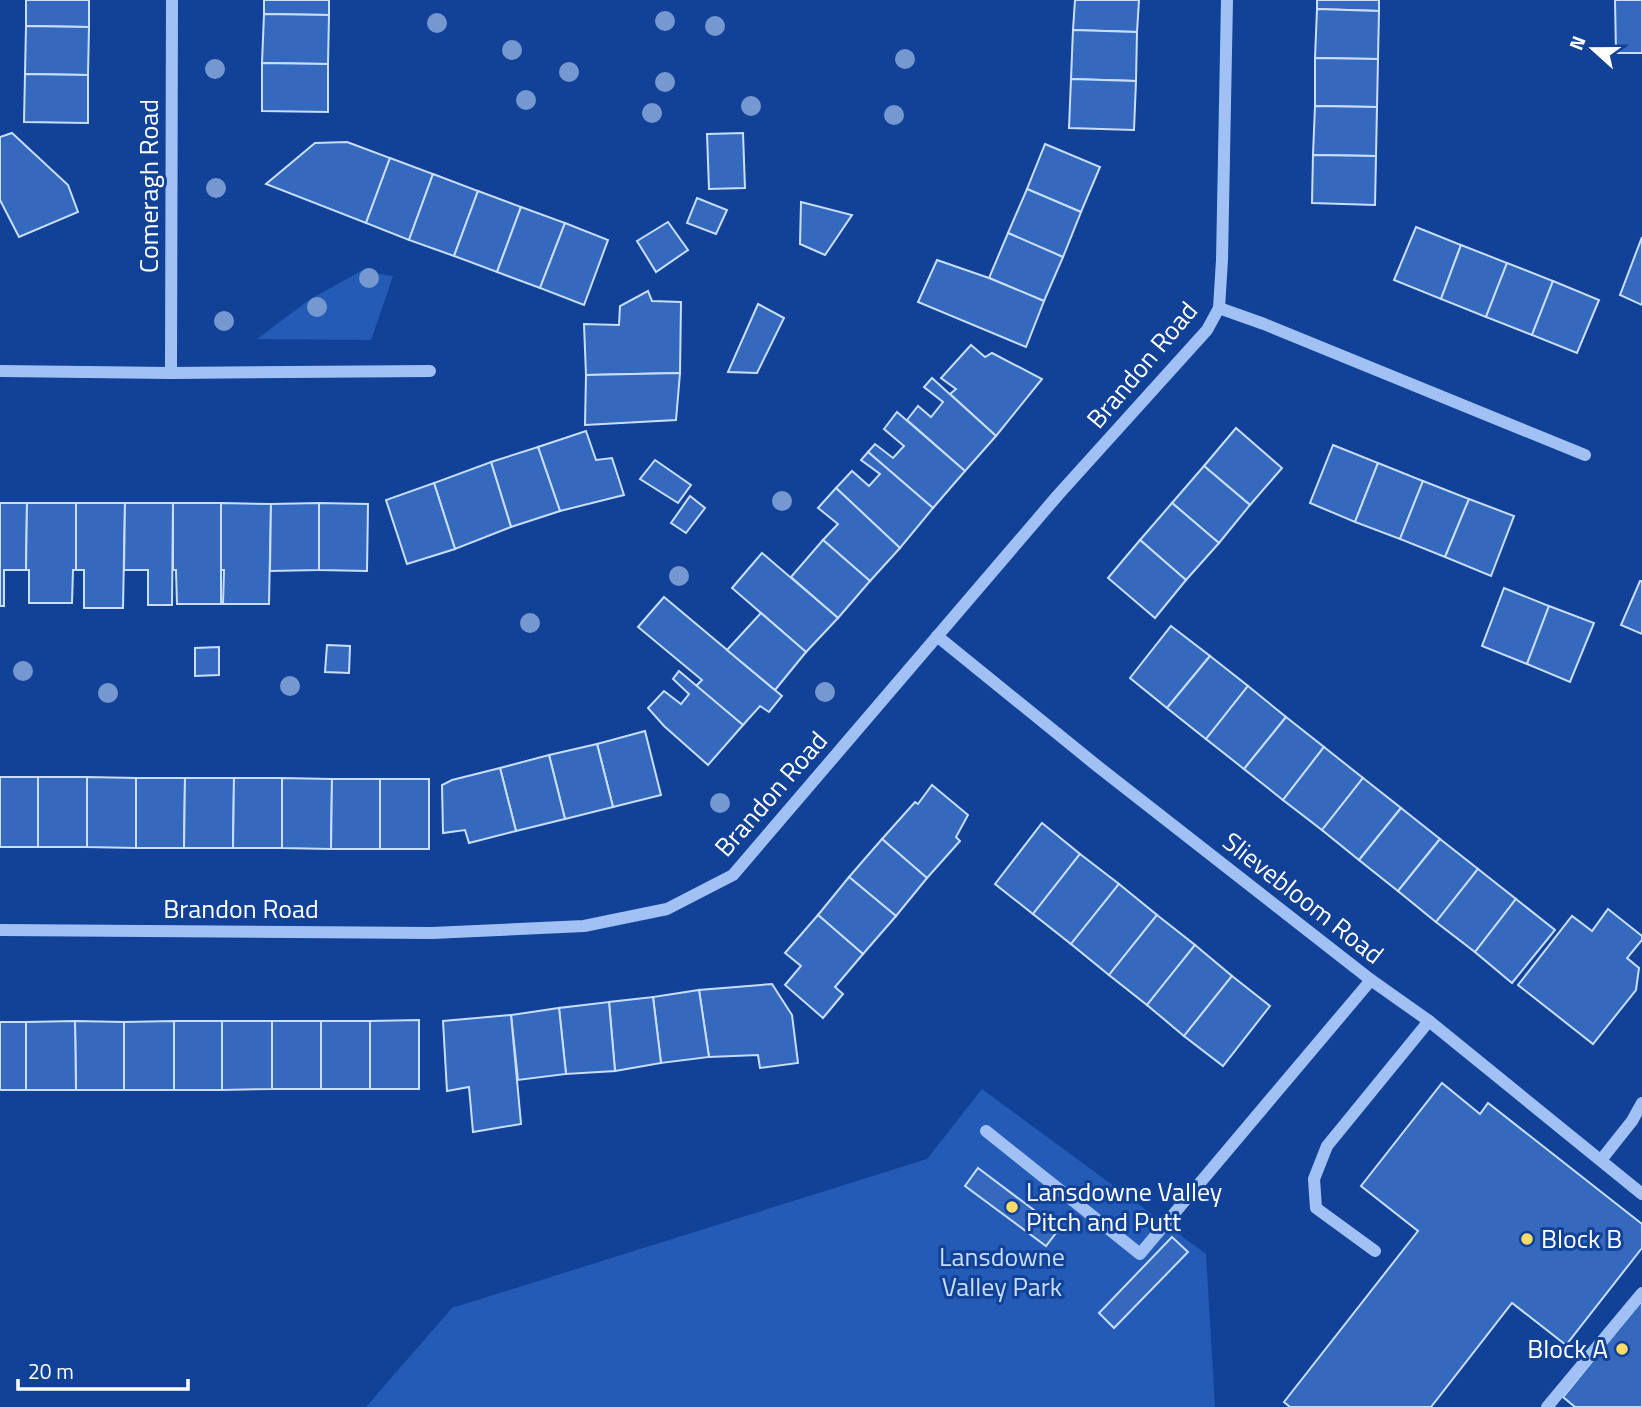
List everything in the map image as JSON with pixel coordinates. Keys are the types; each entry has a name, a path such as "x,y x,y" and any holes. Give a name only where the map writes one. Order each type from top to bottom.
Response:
{"street":[{"name":"Comeragh Road","path":"171,373 172,0"},
{"name":"Brandon Road","path":"0,930 432,933 584,926 667,909 733,874 1058,495 1207,330 1219,308 1222,260 1227,0"},
{"name":"Brandon Road","path":"1219,308 1585,455"},
{"path":"0,371 430,371"},
{"name":"Slievebloom Road","path":"937,636 1096,765 1371,980 1429,1021 1642,1194"},
{"path":"986,1131 1140,1254 1371,980"},
{"path":"1375,1251 1316,1208 1314,1179 1327,1146 1429,1021"},
{"path":"1601,1160 1632,1121 1642,1103"},
{"path":"1547,1407 1642,1293"}],"green space":[{"path":"361,271 393,276 371,340 257,339 309,300"},
{"name":"Lansdowne Valley Park","path":"982,1089 1206,1254 1215,1407 366,1407 452,1308 927,1159"}],"building":[{"path":"26,0 89,0 89,27 26,26"},
{"path":"264,0 329,0 329,15 264,14"},
{"path":"1075,0 1139,0 1137,32 1073,30"},
{"path":"1317,0 1379,0 1379,11 1317,9"},
{"path":"1615,0 1642,0 1642,53 1616,53"},
{"path":"1317,9 1379,11 1378,59 1315,58"},
{"path":"264,14 329,15 328,64 262,63"},
{"path":"26,26 89,27 88,75 25,74"},
{"path":"1073,30 1137,32 1136,81 1071,79"},
{"path":"1315,58 1378,59 1377,107 1315,106"},
{"path":"262,63 328,64 328,112 262,111"},
{"path":"25,74 88,75 88,123 24,122"},
{"path":"1071,79 1136,81 1134,130 1069,128"},
{"path":"1315,106 1377,107 1376,156 1313,155"},
{"path":"12,133 68,185 78,212 19,237 0,200 0,137"},
{"path":"743,133 745,188 709,189 707,134"},
{"path":"347,142 390,158 366,223 266,184 315,143"},
{"path":"1045,144 1100,167 1081,212 1027,189"},
{"path":"1313,155 1376,156 1375,205 1312,203"},
{"path":"390,158 433,174 409,240 366,223"},
{"path":"433,174 478,191 454,256 409,240"},
{"path":"1027,189 1081,212 1063,257 1008,233"},
{"path":"478,191 521,207 497,272 454,256"},
{"path":"697,198 727,210 716,234 687,223"},
{"path":"801,202 852,215 825,255 800,244"},
{"path":"521,207 565,223 540,288 497,272"},
{"path":"668,222 688,250 656,272 637,241"},
{"path":"565,223 608,240 584,305 540,288"},
{"path":"1416,227 1461,245 1441,299 1394,280"},
{"path":"1008,233 1063,257 1044,301 989,278"},
{"path":"1642,237 1642,305 1620,295"},
{"path":"1461,245 1507,263 1486,317 1441,299"},
{"path":"937,260 1044,301 1026,347 918,302"},
{"path":"1507,263 1553,281 1532,335 1486,317"},
{"path":"1553,281 1599,300 1577,353 1532,335"},
{"path":"648,291 652,301 681,302 680,373 586,375 584,324 619,325 620,306"},
{"path":"758,304 784,318 757,373 728,372"},
{"path":"971,345 985,357 992,353 1042,379 996,436 950,394 956,389 941,378"},
{"path":"680,373 676,420 585,425 586,375"},
{"path":"932,378 996,436 965,471 907,420 918,406 931,417 943,402 924,387"},
{"path":"897,412 965,471 933,508 868,452 875,444 893,458 904,446 884,429"},
{"path":"1236,428 1282,468 1250,505 1204,466"},
{"path":"586,431 596,460 612,458 624,495 560,511 538,447"},
{"path":"1333,445 1378,463 1355,522 1310,503"},
{"path":"538,447 560,511 511,527 491,462"},
{"path":"868,452 933,508 900,548 836,488 852,471 869,486 880,474 861,460"},
{"path":"655,460 691,485 678,503 640,479"},
{"path":"491,462 511,527 455,549 434,483"},
{"path":"1378,463 1423,481 1400,539 1355,522"},
{"path":"1204,466 1250,505 1219,543 1172,503"},
{"path":"1423,481 1469,499 1445,557 1400,539"},
{"path":"434,483 455,549 407,564 386,500"},
{"path":"836,488 900,548 870,581 823,540 838,524 818,508"},
{"path":"690,496 705,508 686,533 671,523"},
{"path":"1469,499 1514,516 1491,576 1445,557"},
{"path":"0,503 27,503 26,570 4,570 4,606 0,606"},
{"path":"27,503 76,503 76,570 73,570 72,603 29,603 29,570 26,570"},
{"path":"76,503 125,503 123,608 84,608 84,570 76,570"},
{"path":"125,503 173,503 172,605 148,605 148,570 124,570"},
{"path":"173,503 221,503 221,604 177,604 176,570 173,570"},
{"path":"221,503 271,504 269,604 223,604"},
{"path":"319,503 368,504 367,571 319,570"},
{"path":"319,503 319,570 270,571 271,504"},
{"path":"1172,503 1219,543 1186,580 1140,540"},
{"path":"823,540 870,581 838,618 791,577"},
{"path":"1140,540 1186,580 1155,618 1108,578"},
{"path":"762,553 838,618 806,652 732,588"},
{"path":"1642,581 1642,634 1621,625"},
{"path":"1504,588 1549,606 1527,664 1482,646"},
{"path":"664,597 782,696 769,712 760,706 743,725 696,686 702,680 638,627"},
{"path":"1549,606 1594,623 1570,682 1527,664"},
{"path":"761,613 806,652 775,690 727,650"},
{"path":"1171,626 1210,656 1167,708 1130,678"},
{"path":"327,645 350,646 349,673 325,672"},
{"path":"219,647 219,675 195,676 195,648"},
{"path":"1210,656 1248,686 1206,739 1167,708"},
{"path":"679,671 743,725 708,765 648,708 664,691 681,704 689,694 673,679"},
{"path":"1248,686 1286,717 1244,769 1206,739"},
{"path":"1286,717 1324,747 1283,800 1244,769"},
{"path":"645,731 661,795 613,807 597,744"},
{"path":"597,744 613,807 565,819 549,755"},
{"path":"1324,747 1363,778 1322,830 1283,800"},
{"path":"549,755 565,819 516,831 500,768"},
{"path":"500,768 516,831 469,843 465,830 443,833 442,785"},
{"path":"0,777 38,777 38,847 0,847"},
{"path":"38,777 87,777 87,847 38,847"},
{"path":"87,777 136,778 136,848 87,847"},
{"path":"136,778 185,778 184,848 136,848"},
{"path":"185,778 234,778 233,848 184,848"},
{"path":"234,778 282,778 282,848 233,848"},
{"path":"282,778 332,779 331,849 282,848"},
{"path":"1363,778 1401,808 1359,860 1322,830"},
{"path":"332,779 380,779 380,849 331,849"},
{"path":"380,779 429,779 429,849 380,849"},
{"path":"932,785 968,815 956,837 960,841 927,878 882,839 915,802 918,804"},
{"path":"1401,808 1440,839 1398,891 1359,860"},
{"path":"1042,823 1080,854 1033,914 995,884"},
{"path":"882,839 927,878 896,916 849,877"},
{"path":"1440,839 1478,869 1436,922 1398,891"},
{"path":"1080,854 1119,884 1071,944 1033,914"},
{"path":"1478,869 1516,899 1475,952 1436,922"},
{"path":"849,877 896,916 863,954 818,915"},
{"path":"1119,884 1157,915 1109,975 1071,944"},
{"path":"1516,899 1555,930 1512,983 1475,952"},
{"path":"1608,909 1642,936 1642,940 1627,958 1639,968 1636,990 1593,1044 1518,985 1572,916 1592,931"},
{"path":"818,915 863,954 835,987 843,994 823,1018 785,985 801,966 785,953"},
{"path":"1157,915 1195,945 1147,1005 1109,975"},
{"path":"1195,945 1232,976 1184,1036 1147,1005"},
{"path":"1232,976 1270,1006 1223,1066 1184,1036"},
{"path":"772,984 792,1015 798,1063 760,1068 758,1055 709,1057 699,990"},
{"path":"699,990 709,1057 661,1063 653,997"},
{"path":"653,997 661,1063 615,1071 609,1002"},
{"path":"609,1002 615,1071 566,1074 559,1008"},
{"path":"559,1008 566,1074 518,1080 511,1015"},
{"path":"511,1015 521,1124 473,1132 469,1087 447,1091 443,1021"},
{"path":"419,1020 419,1089 370,1089 370,1021"},
{"path":"75,1021 124,1022 124,1090 76,1090"},
{"path":"75,1021 76,1090 26,1090 26,1022"},
{"path":"174,1021 222,1021 222,1090 174,1090"},
{"path":"174,1021 174,1090 124,1090 124,1022"},
{"path":"222,1021 272,1021 272,1089 222,1090"},
{"path":"272,1021 321,1021 321,1089 272,1089"},
{"path":"321,1021 370,1021 370,1089 321,1089"},
{"path":"0,1022 26,1022 26,1090 0,1090"},
{"name":"Block B","path":"1442,1083 1480,1114 1488,1103 1642,1224 1642,1248 1566,1345 1512,1303 1431,1407 1290,1407 1284,1402 1418,1231 1361,1186"},
{"name":"Lansdowne Valley Pitch and Putt","path":"978,1168 1059,1229 1046,1246 965,1186"},
{"path":"1172,1237 1188,1252 1114,1328 1099,1313"},
{"name":"Block A","path":"1642,1300 1642,1407 1575,1407 1563,1397"}],"place":[{"name":"Lansdowne Valley Pitch and Putt","path":"1012,1207"},
{"name":"Block B","path":"1527,1239"},
{"name":"Block A","path":"1622,1349"}]}
